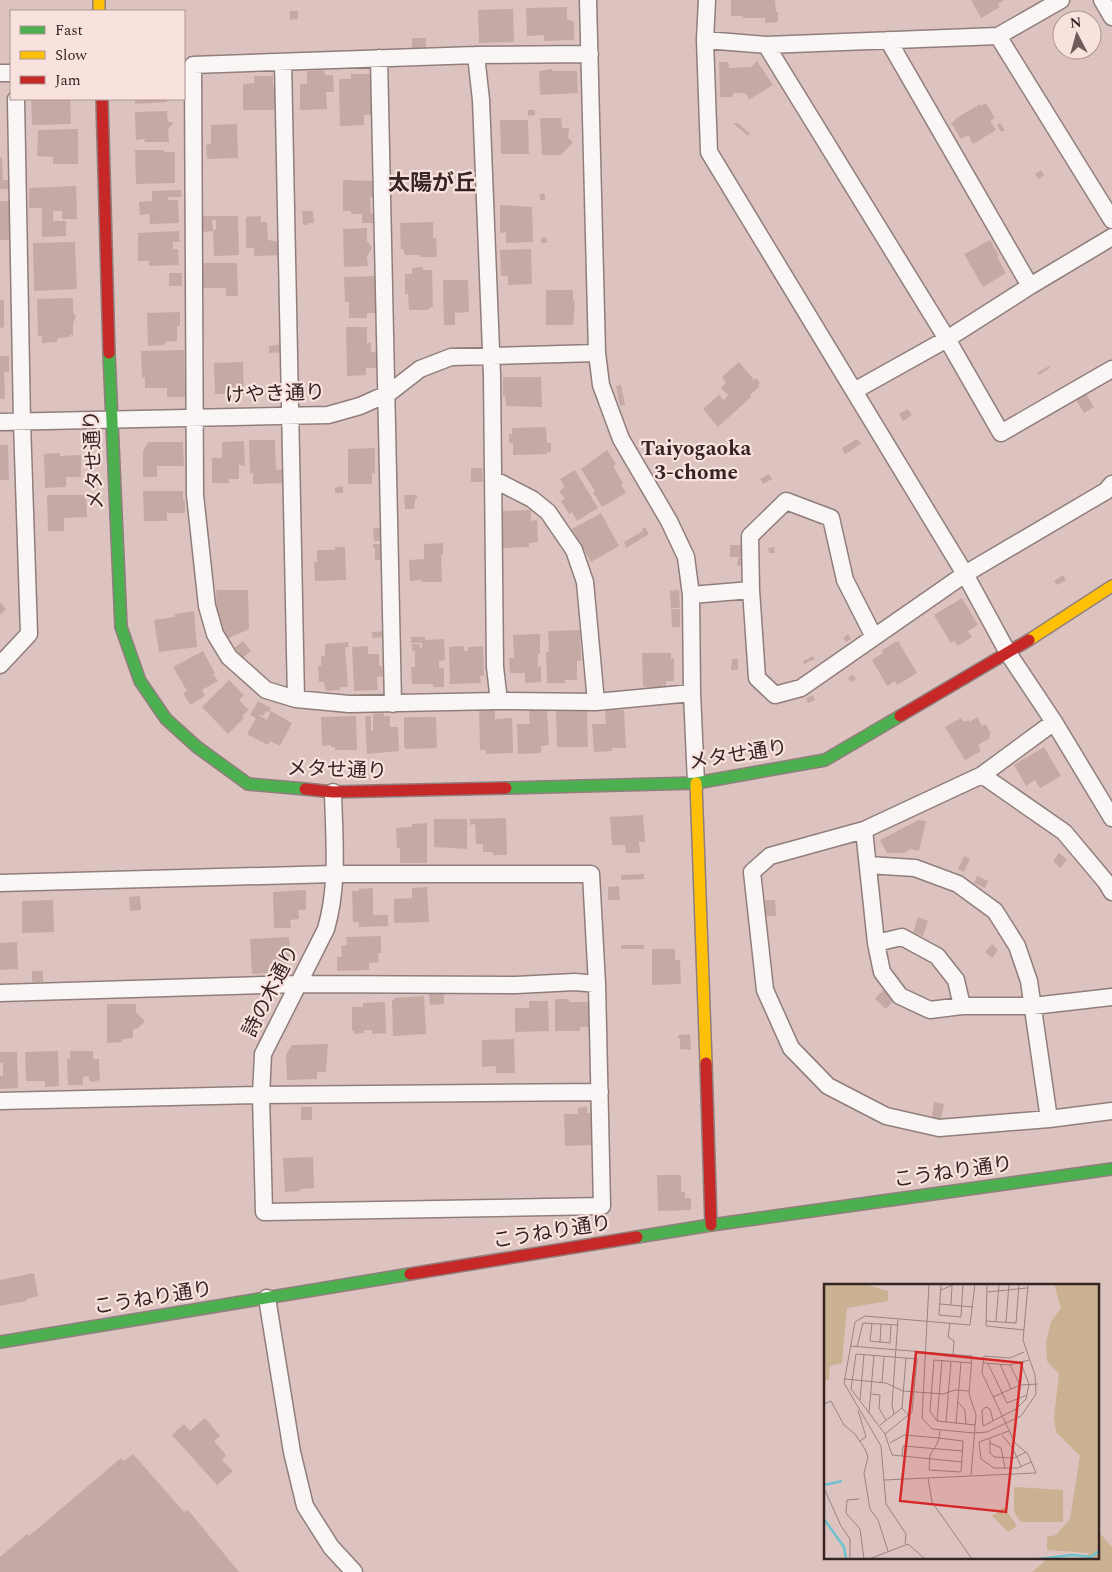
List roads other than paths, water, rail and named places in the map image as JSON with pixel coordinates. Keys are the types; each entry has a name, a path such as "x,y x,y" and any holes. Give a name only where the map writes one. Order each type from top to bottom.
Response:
{"street":[{"path":"588,0 597,353 601,385 621,439 669,521 686,557 691,595 692,693 711,1225"},
{"path":"707,0 706,40 709,152 965,574 1008,653 1054,722 1112,818"},
{"path":"706,40 766,45 998,36 1061,0"},
{"path":"1102,0 1112,17"},
{"path":"998,36 1112,220"},
{"path":"888,40 1030,286"},
{"path":"766,45 947,339 1001,432 1112,370"},
{"path":"590,54 476,55 193,65 195,495 207,606 215,634 229,658 266,690 296,699 349,704 499,701 596,702 692,693"},
{"path":"476,55 481,100 491,355 495,667 499,701"},
{"path":"379,58 394,704"},
{"path":"283,62 296,699"},
{"path":"0,665 28,634 16,100"},
{"name":"メタせ通り","path":"102,100 111,419 120,628 140,681 166,719 197,747 248,784 333,792 696,783 825,760 1008,653 1112,586"},
{"path":"854,391 947,339 1112,237"},
{"name":"けやき通り","path":"0,422 328,415 360,406 386,394 420,369 451,356 597,353"},
{"path":"493,480 532,499 548,512 574,550 586,582 596,702"},
{"path":"874,637 844,580 831,518 786,501 750,536 751,590 757,678 775,695 801,688 965,574 1106,491 1112,484"},
{"path":"691,595 751,590"},
{"path":"1054,722 982,775 864,830 770,856 752,872 765,990 791,1048 828,1086 886,1116 939,1128 1049,1119 1112,1111"},
{"path":"982,775 1064,832 1106,882 1112,892"},
{"name":"詩の木通り","path":"333,792 334,874 332,910 326,929 263,1054 261,1095 264,1212 602,1206 600,1092"},
{"path":"864,830 876,943 882,972 900,996 930,1010 962,1006 1034,1006 1112,997"},
{"path":"868,865 915,868 958,884 995,911 1017,946 1029,981 1049,1119"},
{"path":"0,883 334,874 591,874 600,1092 261,1095 0,1101"},
{"path":"876,943 902,937 936,956 956,980 962,1006"},
{"path":"0,993 299,984 516,985 575,982 597,984"},
{"name":"こうねり通り","path":"0,1342 711,1225 1112,1169"},
{"path":"267,1298 292,1452 305,1506 331,1547 354,1572"}],"district":[{"name":"太陽が丘","path":"432,183"},
{"name":"Taiyogaoka 3-chome","path":"696,461"}]}
